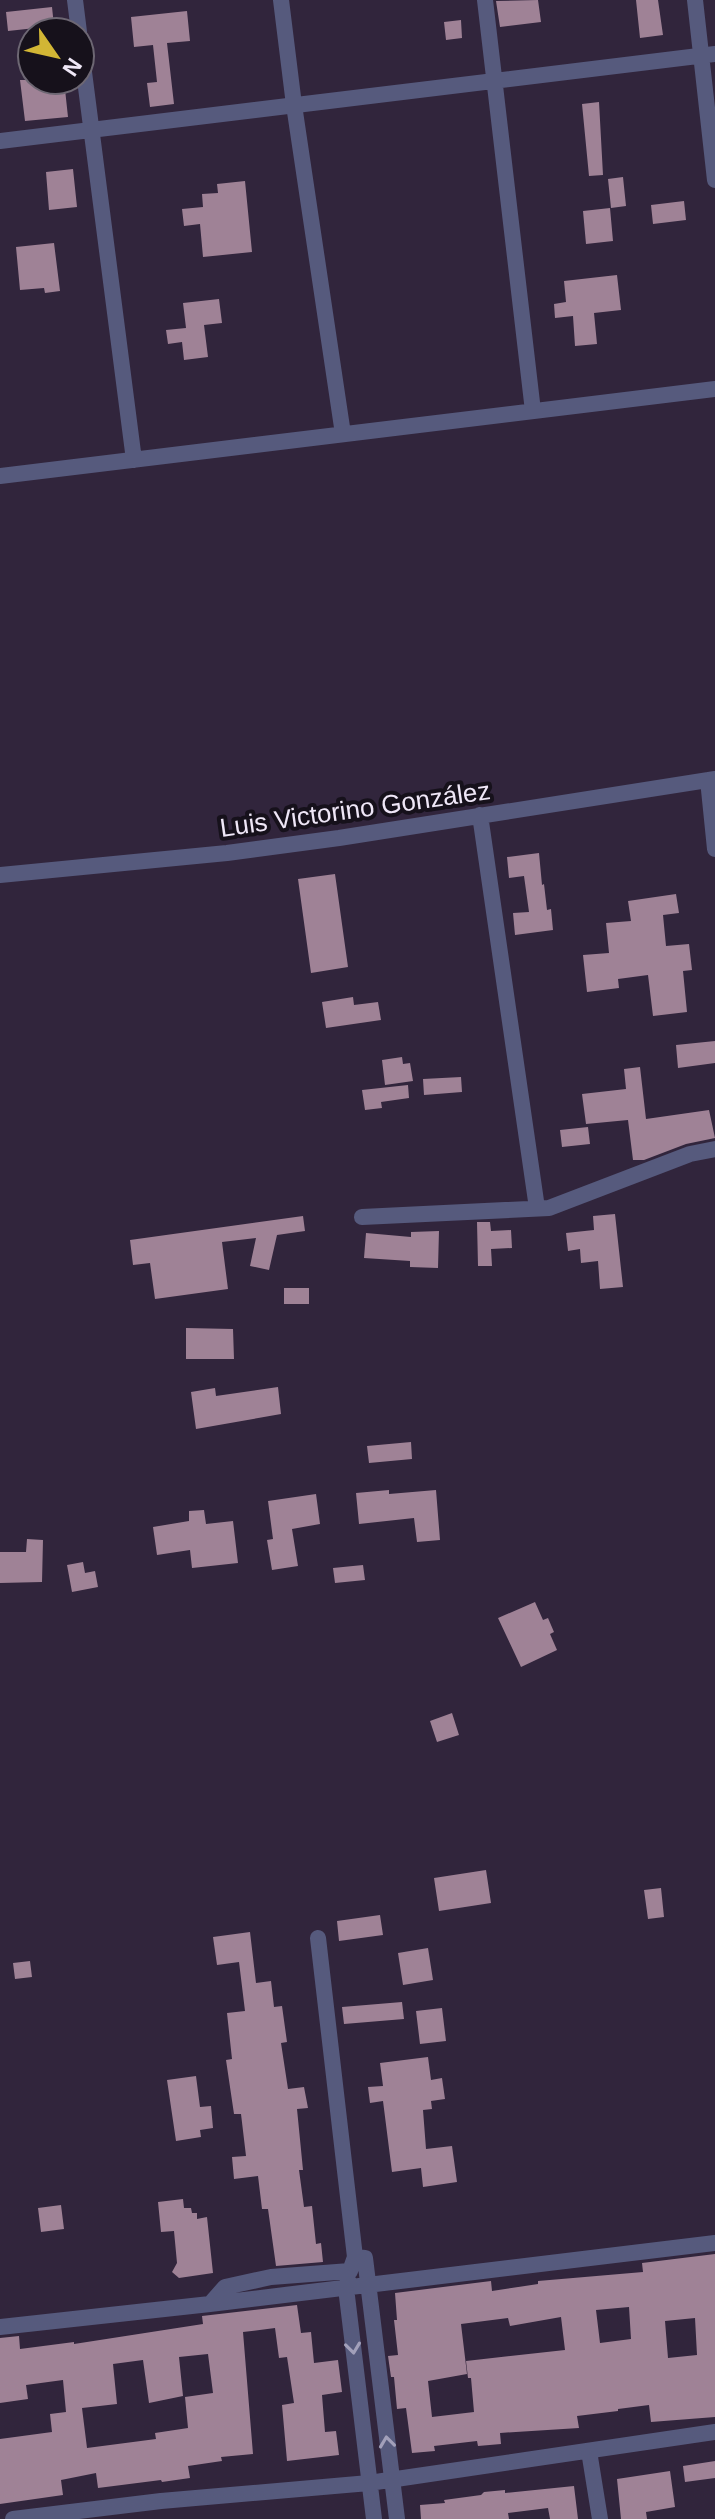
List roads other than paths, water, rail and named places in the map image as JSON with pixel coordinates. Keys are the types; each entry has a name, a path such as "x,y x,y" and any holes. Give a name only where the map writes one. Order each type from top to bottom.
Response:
{"street":[{"path":"281,0 343,434"},
{"path":"485,0 533,411"},
{"path":"695,0 708,55 715,180"},
{"path":"0,141 708,55"},
{"path":"87,96 134,460"},
{"path":"0,476 715,389"},
{"path":"711,780 715,849"},
{"name":"Luis Victorino González","path":"0,875 227,853 711,780"},
{"path":"480,815 537,1208"},
{"path":"362,1217 549,1208 690,1154 715,1149"},
{"path":"318,1938 357,2262 369,2285 397,2519"},
{"path":"0,2327 715,2243"},
{"path":"357,2262 346,2288 374,2519"},
{"path":"210,2304 225,2287 357,2262"},
{"path":"13,2519 161,2501 369,2483 391,2477 715,2432"},
{"path":"589,2451 600,2519"},
{"path":"161,2501 164,2519"}]}
